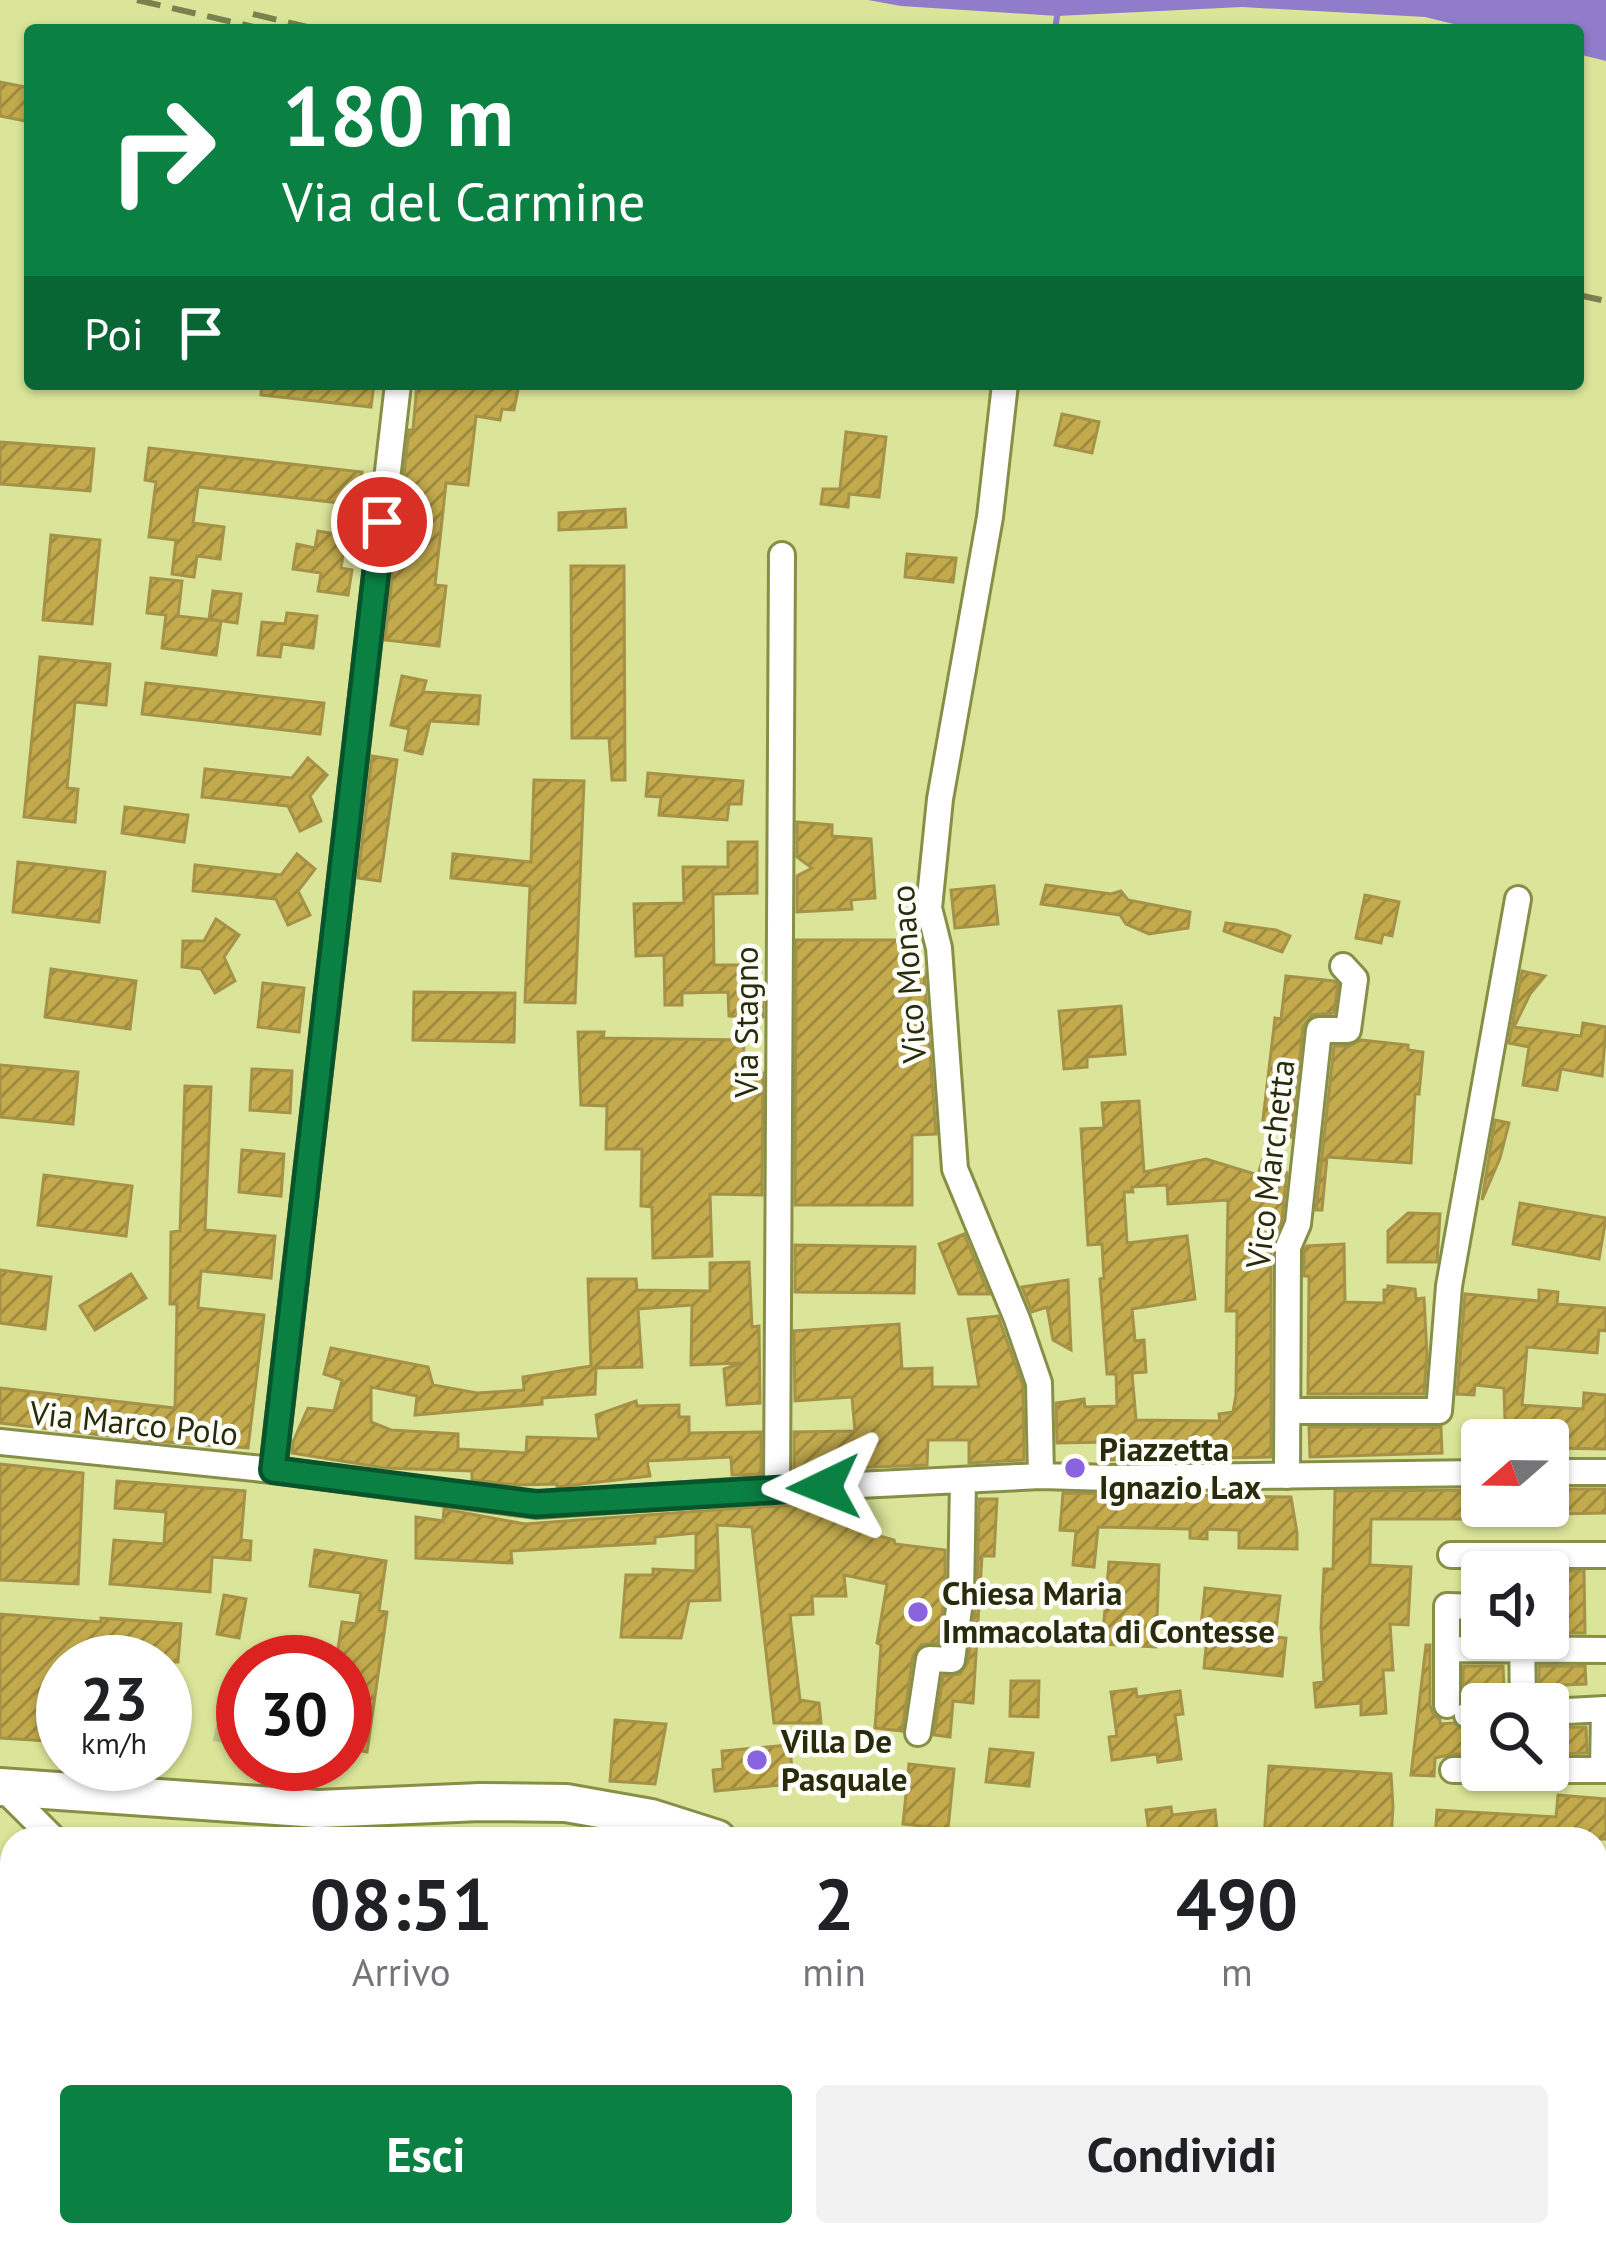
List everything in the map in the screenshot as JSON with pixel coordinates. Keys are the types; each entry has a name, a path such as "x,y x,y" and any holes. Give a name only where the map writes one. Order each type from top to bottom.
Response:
{"main road":[{"path":"1,1787 318,1808 566,1803 679,1827"}],"street":[{"path":"273,1470 397,390"},
{"name":"Vico Monaco","path":"1004,390 990,517 940,799 929,908 940,948 955,1169 1040,1383 1041,1477"},
{"name":"Via Stagno","path":"777,1489 782,555"},
{"path":"1288,1411 1439,1411 1449,1286 1518,898"},
{"name":"Vico Marchetta","path":"1287,1476 1288,1247 1298,1224 1319,1030 1348,1030 1354,979 1343,966"},
{"name":"Via Marco Polo","path":"0,1442 536,1504 1041,1477 1461,1472"},
{"path":"1569,1472 1606,1472"},
{"path":"917,1733 929,1659 952,1660 961,1594 963,1481"},
{"path":"1451,1555 1461,1556"},
{"path":"1569,1559 1606,1556"},
{"path":"1461,1606 1448,1606 1447,1649 1461,1695"},
{"path":"1569,1647 1606,1650"},
{"path":"1447,1649 1461,1648"},
{"path":"1453,1770 1604,1770 1605,1709 1569,1711"},
{"path":"1,1787 42,1827"}],"shaded area":[{"path":"868,0 1606,0 1606,61 1584,56 1584,24 1454,24 1425,17 1242,7 1057,16"}],"building":[{"path":"0,82 24,87 24,121 0,116"},
{"path":"261,390 373,390 371,407 261,395"},
{"path":"416,390 518,390 514,410 502,409 500,420 476,416 468,485 446,483 435,585 446,586 439,646 385,640 409,430 413,430"},
{"path":"1062,414 1099,422 1092,453 1055,445"},
{"path":"846,432 886,437 879,497 849,494 848,507 821,504 823,489 840,489"},
{"path":"0,442 94,449 90,491 0,484"},
{"path":"149,448 362,472 358,505 198,487 193,523 224,527 220,559 197,556 194,577 172,574 176,540 149,537 156,482 145,480"},
{"path":"625,509 626,527 559,530 559,513"},
{"path":"318,531 346,536 341,568 352,570 348,595 318,591 321,573 293,569 297,544 315,548"},
{"path":"51,535 100,540 92,624 43,620"},
{"path":"907,554 956,558 953,582 905,577"},
{"path":"571,566 624,566 625,780 612,780 609,738 572,738"},
{"path":"151,578 182,581 178,616 221,621 216,655 162,648 166,615 147,613"},
{"path":"213,591 241,594 237,623 209,619"},
{"path":"287,613 317,616 313,648 282,644 280,657 258,655 262,622 285,624"},
{"path":"40,657 110,664 106,705 75,702 67,788 78,789 75,822 24,817"},
{"path":"402,676 426,681 423,692 480,696 478,724 430,721 422,754 405,750 409,729 391,725"},
{"path":"146,683 324,703 320,734 142,714"},
{"path":"372,756 397,760 380,881 358,878"},
{"path":"308,758 327,775 310,796 321,821 300,831 288,806 202,797 205,769 292,778"},
{"path":"648,773 743,781 741,804 729,804 727,820 659,815 661,797 646,796"},
{"path":"534,780 584,781 575,1003 525,1002 530,886 451,878 453,854 531,862"},
{"path":"125,807 188,815 184,842 122,833"},
{"path":"797,822 832,825 832,836 871,839 875,898 851,900 852,909 797,912 797,876 812,868 797,857"},
{"path":"728,842 757,842 757,893 713,894 714,965 757,965 763,1017 729,1016 728,992 682,993 682,1005 665,1005 664,955 636,956 634,904 684,903 683,867 728,867"},
{"path":"297,854 315,869 298,891 310,915 288,925 276,899 193,891 195,865 281,875"},
{"path":"18,862 105,872 99,922 13,912"},
{"path":"1046,885 1111,894 1121,891 1128,900 1190,912 1188,928 1149,934 1126,924 1120,915 1041,904"},
{"path":"994,886 998,924 955,928 951,890"},
{"path":"1365,895 1399,902 1392,936 1383,934 1381,943 1356,938"},
{"path":"216,919 239,935 224,957 235,981 215,993 201,969 182,967 183,941 204,941"},
{"path":"1226,923 1290,936 1282,952 1224,931"},
{"path":"796,940 909,940 909,969 924,971 936,1134 912,1135 912,1205 795,1205"},
{"path":"51,969 136,981 130,1029 45,1017"},
{"path":"1522,971 1545,976 1514,1027 1581,1036 1583,1023 1606,1027 1602,1076 1561,1069 1557,1090 1523,1085 1529,1047 1509,1043"},
{"path":"1286,976 1338,984 1334,1013 1312,1015 1303,1027 1291,1137 1262,1128 1275,1018 1281,1019"},
{"path":"263,983 304,988 299,1032 258,1027"},
{"path":"414,992 515,993 514,1042 413,1040"},
{"path":"1121,1006 1125,1054 1087,1057 1087,1067 1064,1069 1059,1011"},
{"path":"578,1032 604,1032 603,1038 744,1040 743,1073 763,1073 762,1195 710,1194 712,1256 653,1258 652,1207 641,1206 642,1149 606,1149 607,1106 581,1105"},
{"path":"1361,1040 1408,1045 1408,1050 1423,1052 1411,1163 1327,1157 1322,1210 1316,1210 1334,1046"},
{"path":"0,1065 78,1072 73,1124 0,1117"},
{"path":"252,1069 292,1071 290,1113 250,1110"},
{"path":"185,1086 211,1087 205,1230 275,1236 271,1278 201,1271 198,1308 264,1315 248,1448 0,1423 0,1388 175,1408 177,1304 170,1304 171,1232 180,1231"},
{"path":"1139,1101 1144,1172 1206,1159 1258,1175 1262,1161 1287,1173 1282,1220 1271,1247 1271,1457 1110,1460 1110,1442 1057,1443 1056,1403 1084,1399 1085,1407 1117,1406 1116,1374 1107,1374 1102,1244 1088,1245 1081,1129 1104,1128 1102,1103","holes":["1167,1185 1168,1204 1228,1200 1226,1311 1237,1311 1236,1395 1233,1412 1219,1414 1220,1421 1136,1420 1132,1373 1146,1372 1144,1340 1135,1341 1132,1309 1195,1299 1187,1236 1127,1243 1124,1192 1133,1192 1132,1187"]},
{"path":"1495,1120 1509,1123 1482,1200"},
{"path":"242,1150 284,1154 281,1196 239,1192"},
{"path":"44,1175 132,1186 126,1236 38,1225"},
{"path":"1520,1203 1606,1218 1599,1259 1513,1244"},
{"path":"1408,1213 1440,1214 1437,1262 1388,1262 1388,1231"},
{"path":"964,1234 989,1294 959,1294 939,1244"},
{"path":"1344,1244 1345,1302 1384,1303 1388,1286 1415,1289 1416,1299 1424,1298 1424,1394 1308,1394 1309,1276 1304,1276 1304,1250"},
{"path":"795,1245 915,1247 914,1293 795,1292"},
{"path":"749,1262 752,1327 759,1326 760,1403 727,1405 724,1369 741,1363 691,1365 692,1305 638,1309 642,1367 596,1368 595,1394 542,1398 542,1404 415,1415 417,1396 371,1387 371,1422 391,1430 458,1434 458,1449 526,1453 527,1437 599,1439 596,1415 636,1401 637,1406 679,1405 679,1417 689,1417 689,1433 761,1432 761,1474 732,1475 731,1457 647,1461 650,1476 557,1487 472,1480 472,1471 385,1468 292,1453 308,1408 334,1411 342,1380 324,1374 331,1348 428,1367 433,1385 477,1393 524,1390 523,1377 591,1366 588,1279 636,1279 637,1290 710,1291 710,1263"},
{"path":"0,1270 51,1277 45,1329 0,1323"},
{"path":"131,1274 146,1298 95,1330 80,1306"},
{"path":"1068,1280 1071,1350 1053,1340 1047,1307 1032,1312 1022,1287"},
{"path":"1539,1290 1558,1292 1557,1304 1606,1308 1606,1331 1599,1330 1597,1353 1527,1347 1522,1405 1583,1409 1584,1393 1606,1395 1606,1449 1569,1448 1569,1419 1505,1419 1504,1388 1475,1385 1474,1395 1457,1394 1465,1294 1539,1301"},
{"path":"998,1316 1023,1386 1024,1460 969,1463 969,1440 928,1440 927,1465 794,1470 794,1432 855,1431 852,1397 795,1401 794,1331 899,1324 902,1369 932,1368 932,1387 979,1387 968,1319"},
{"path":"1309,1427 1441,1427 1442,1453 1310,1457"},
{"path":"0,1464 83,1473 78,1584 0,1580"},
{"path":"117,1481 245,1491 241,1540 251,1541 250,1560 212,1557 210,1592 110,1584 114,1540 164,1544 166,1512 115,1508"},
{"path":"1569,1489 1606,1489 1606,1513 1569,1514"},
{"path":"1461,1490 1461,1519 1371,1519 1370,1565 1411,1567 1408,1625 1390,1624 1393,1670 1383,1670 1386,1713 1361,1715 1361,1703 1316,1707 1314,1683 1324,1682 1324,1569 1333,1569 1335,1491"},
{"path":"1063,1493 1291,1497 1297,1549 1239,1548 1239,1530 1207,1529 1207,1539 1190,1538 1190,1529 1098,1527 1094,1567 1073,1565 1076,1531 1060,1530"},
{"path":"979,1499 997,1499 994,1556 982,1556 973,1703 953,1701 950,1737 934,1735 943,1676 960,1674 968,1662 977,1595"},
{"path":"863,1503 865,1532 895,1544 945,1550 938,1643 921,1645 913,1656 902,1731 875,1728 881,1645 877,1643 887,1584 844,1575 846,1596 812,1596 813,1614 790,1615 800,1700 819,1703 821,1723 774,1723 752,1527 717,1525 720,1600 689,1601 681,1638 621,1637 626,1575 653,1575 653,1569 696,1571 696,1533 655,1537 655,1543 511,1551 512,1563 416,1558 416,1517 443,1521 444,1509 525,1524"},
{"path":"315,1550 386,1561 379,1611 387,1612 372,1717 372,1635 340,1635 342,1622 356,1624 361,1593 310,1586"},
{"path":"1109,1562 1159,1565 1156,1647 1102,1644"},
{"path":"1569,1571 1584,1571 1585,1633 1569,1633"},
{"path":"1205,1588 1280,1596 1275,1637 1286,1638 1282,1676 1204,1668"},
{"path":"224,1595 246,1599 240,1635 217,1634"},
{"path":"0,1614 181,1624 180,1635 36,1635 36,1740 0,1738"},
{"path":"1426,1645 1430,1645 1430,1705 1440,1724 1461,1728 1461,1754 1435,1758 1434,1776 1411,1775"},
{"path":"1463,1666 1503,1666 1504,1683 1463,1683"},
{"path":"1539,1666 1585,1666 1586,1684 1539,1683"},
{"path":"1011,1681 1039,1681 1038,1717 1010,1716"},
{"path":"1136,1689 1137,1697 1180,1691 1183,1714 1175,1715 1181,1759 1158,1762 1157,1754 1112,1760 1109,1737 1117,1736 1111,1692"},
{"path":"615,1720 666,1724 655,1784 610,1781"},
{"path":"1569,1727 1586,1727 1587,1753 1569,1753"},
{"name":"Villa De Pasquale","path":"790,1745 793,1784 715,1791 713,1770 723,1769 722,1751"},
{"path":"990,1749 1033,1753 1029,1786 986,1782"},
{"path":"909,1764 954,1769 948,1827 903,1824"},
{"path":"1269,1766 1391,1774 1392,1827 1265,1827"},
{"path":"1558,1795 1606,1799 1606,1827 1436,1827 1437,1810 1556,1817"},
{"path":"1171,1807 1172,1815 1215,1810 1217,1827 1148,1827 1146,1810"}],"waterway":[{"path":"1056,24 1057,16"}],"railway":[{"path":"137,0 241,24"},
{"path":"253,14 295,24"},
{"path":"1584,296 1606,301"}],"place":[{"name":"Piazzetta Ignazio Lax","path":"1075,1468"},
{"name":"Chiesa Maria Immacolata di Contesse","path":"918,1612"},
{"name":"Villa De Pasquale","path":"757,1760"}],"route":[{"path":"382,522 273,1470 557,1505 824,1487"}]}
